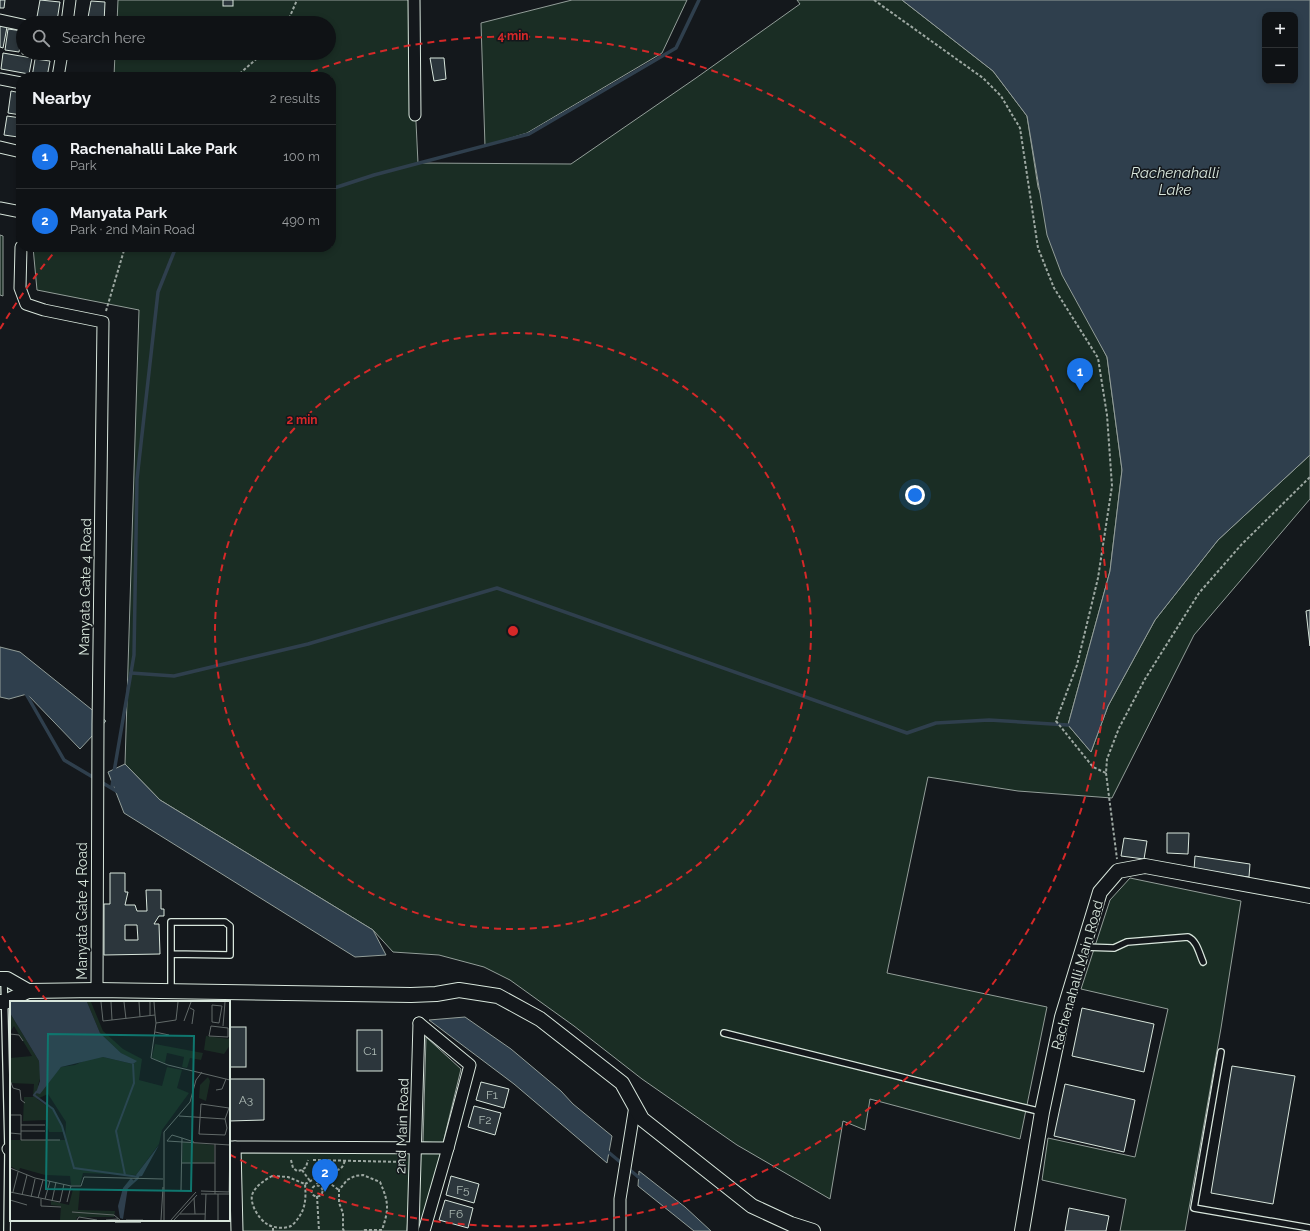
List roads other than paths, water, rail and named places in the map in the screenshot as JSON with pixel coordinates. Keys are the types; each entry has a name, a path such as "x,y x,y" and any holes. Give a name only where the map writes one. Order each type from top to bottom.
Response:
{"street":[{"path":"68,16 70,0"},
{"path":"414,0 416,115"},
{"path":"0,20 16,23"},
{"path":"59,72 61,60"},
{"path":"0,79 16,82"},
{"path":"0,147 16,151"},
{"path":"0,208 16,211"},
{"name":"Manyata Gate 4 Road","path":"21,252 20,288 26,304 44,310 103,322 98,725 97,990"},
{"name":"Rachenahalli Main Road","path":"1022,1231 1042,1112 1062,1017 1100,892 1118,871 1145,866 1310,896"},
{"path":"2,979 7,979 28,991"},
{"path":"3,1002 28,991 97,990 429,994 458,990 498,996 540,1019 622,1083 642,1118 752,1206 790,1224 813,1231"},
{"name":"2nd Main Road","path":"413,1231 417,1148 419,1023 470,1065 448,1148"},
{"path":"620,1231 620,1199 635,1106"},
{"path":"237,1231 232,1147 448,1148 424,1231"}],"lane":[{"path":"171,954 230,955 230,926 224,922 171,922 171,954 171,991"},
{"path":"1084,947 1114,948 1127,942 1188,937 1195,943 1203,962"},
{"path":"2,979 7,1231"},
{"path":"724,1033 1042,1112"},
{"path":"1221,1052 1194,1208 1310,1228"}],"water":[{"name":"Rachenahalli Lake","path":"902,0 1310,0 1310,455 1218,540 1155,620 1108,706 1091,752 1068,725 1110,571 1122,470 1107,357 1062,275 1047,235 1027,116 993,71"},
{"path":"0,647 20,652 106,721 80,749 27,694 9,699 0,697"},
{"path":"125,764 160,800 373,930 386,955 355,957 124,813 108,772"},
{"path":"465,1017 511,1049 561,1091 573,1104 612,1136 607,1163 514,1084 429,1020"},
{"path":"639,1171 685,1207 711,1231 694,1231 638,1186"}],"waterway":[{"path":"336,187 374,175 529,134 676,48 699,0"},
{"path":"114,772 134,655 137,479 158,292 174,252"},
{"path":"131,673 174,676 308,644 497,588 907,733 936,723 989,720 1068,725"},
{"path":"25,692 64,760 118,792"},
{"path":"112,787 113,780"},
{"path":"607,1151 642,1180"}],"place":[{"name":"Rachenahalli Lake Park","path":"1080,391"},
{"name":"Manyata Park","path":"325,1192"}]}
